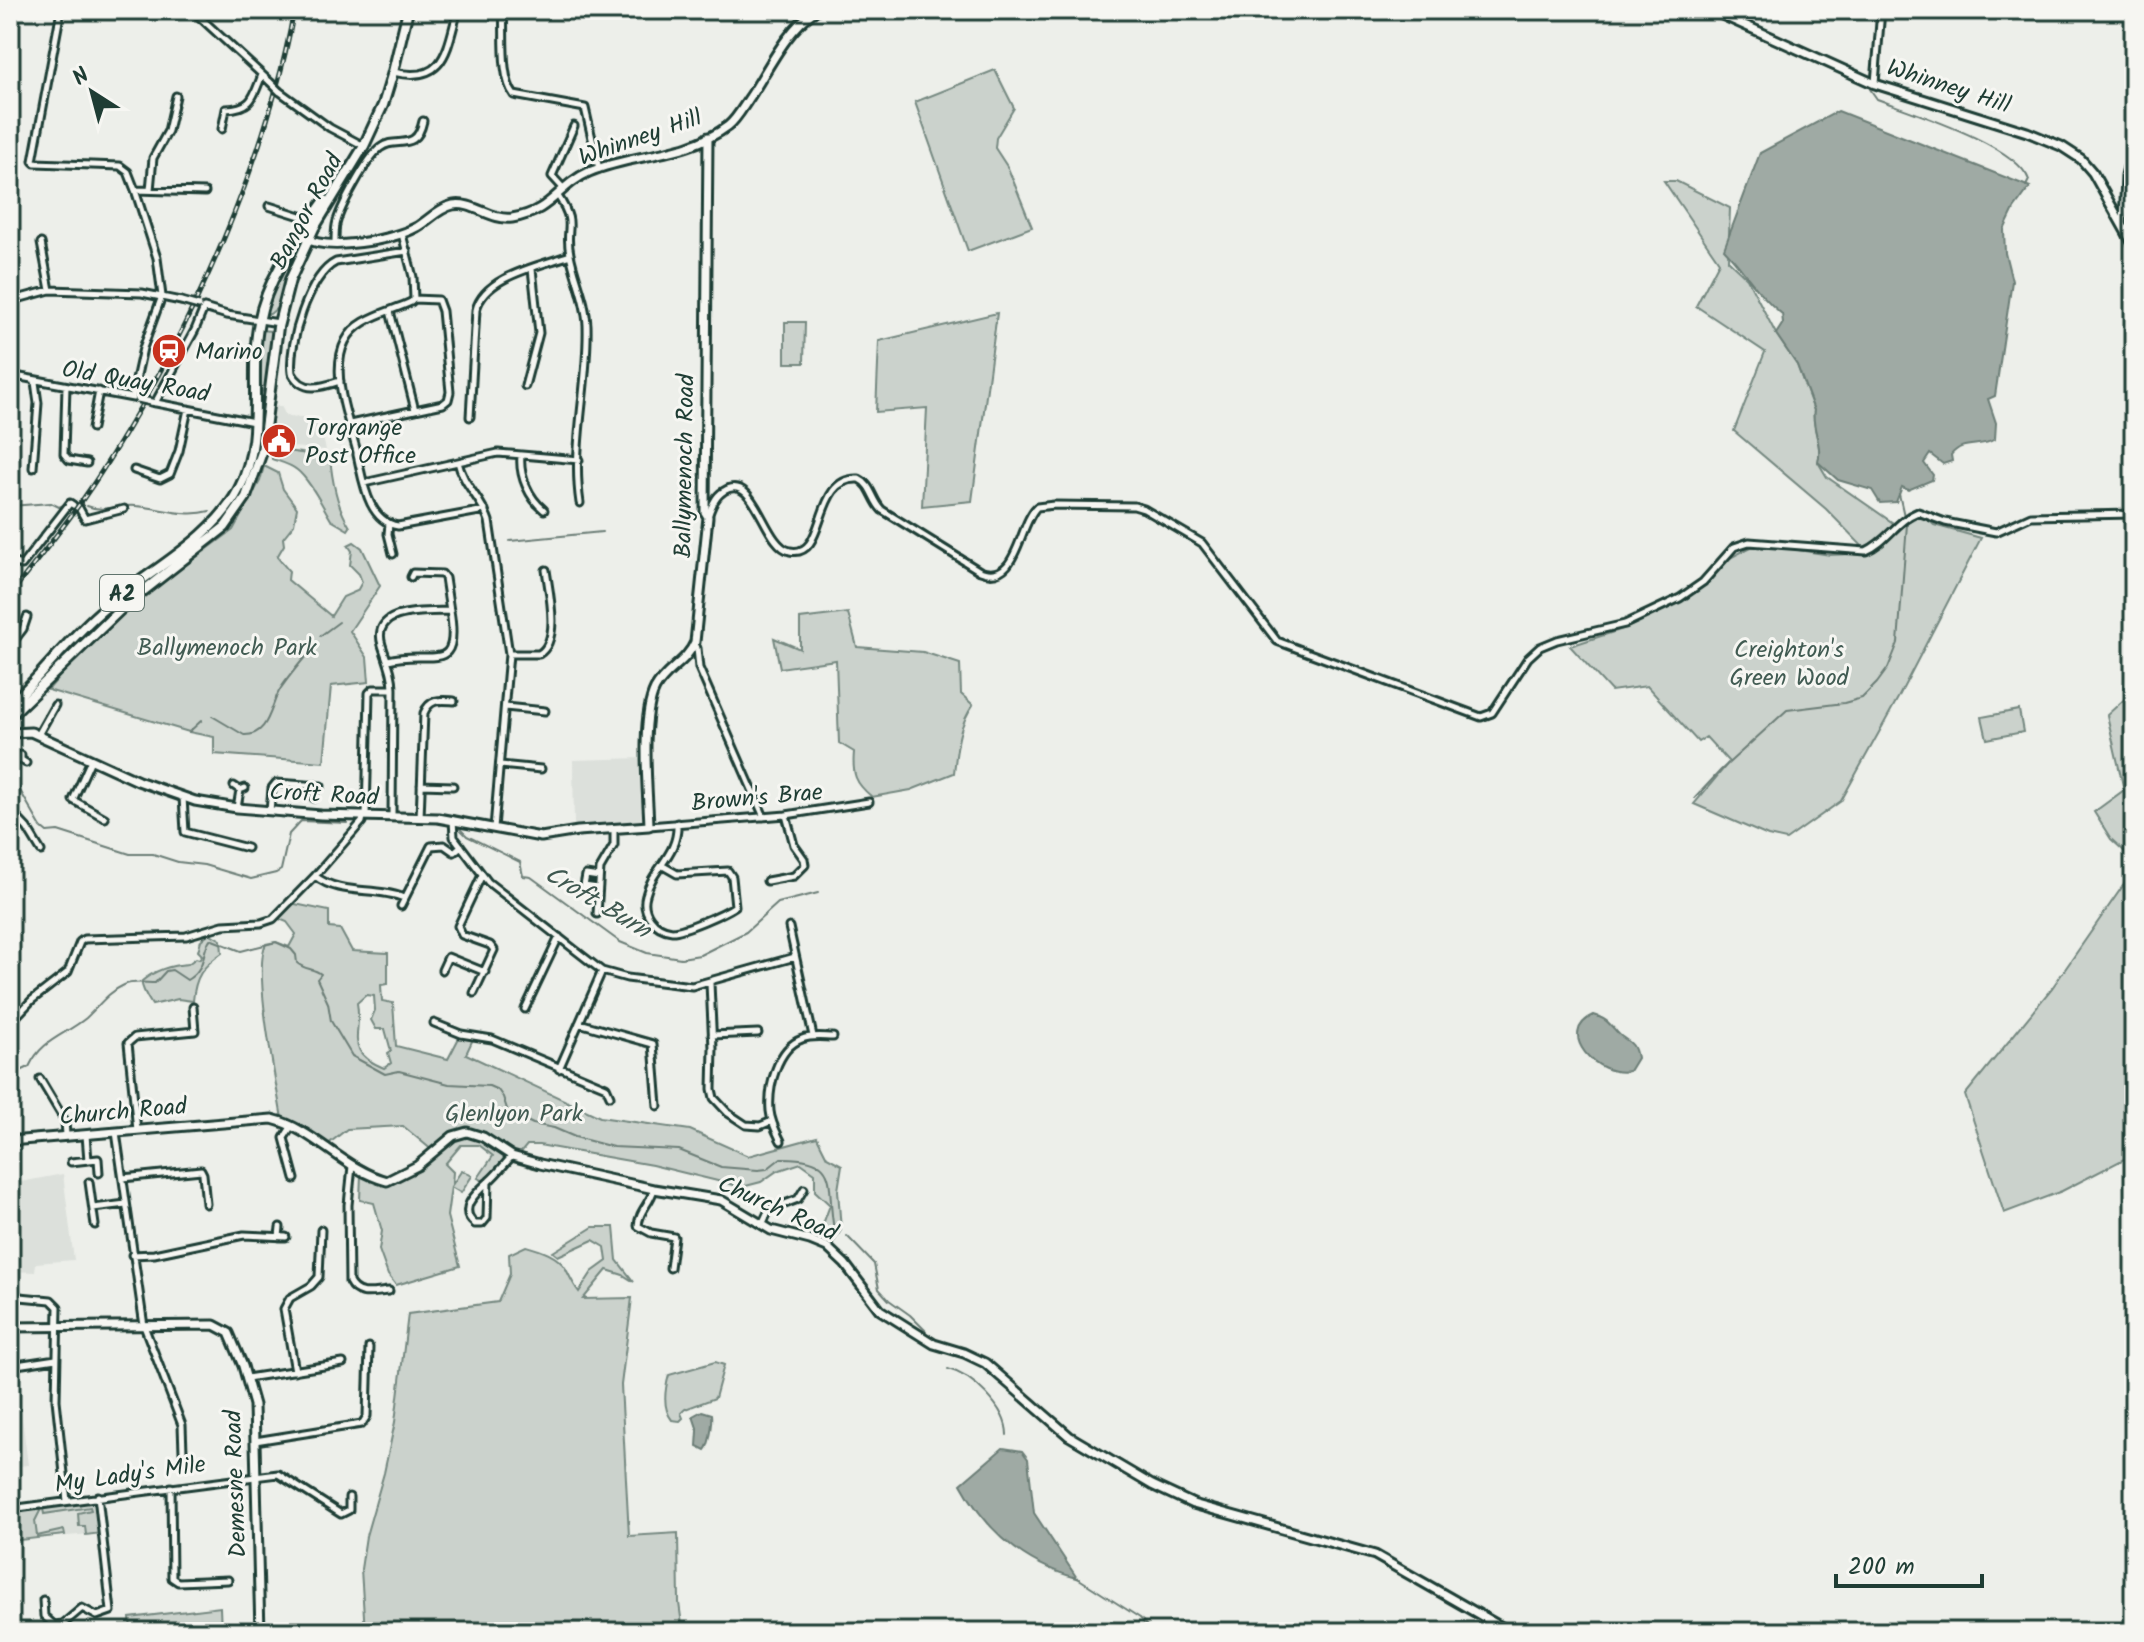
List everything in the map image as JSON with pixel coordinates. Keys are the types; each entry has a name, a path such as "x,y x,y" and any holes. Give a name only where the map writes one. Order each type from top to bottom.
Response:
{"highway":[{"name":"Bangor Road","path":"11,712 124,606 216,535 230,512 246,497 258,468 278,325 290,280 305,237 364,146 383,105 408,10"},
{"name":"A2","path":"230,512 247,470 255,422 254,369 258,324 270,286 293,247 305,237 311,220 343,178"},
{"path":"258,324 278,325"}],"street":[{"path":"61,10 33,161 120,166 128,172 157,258 162,296 143,348 135,398"},
{"path":"192,10 279,91 330,128 364,146"},
{"path":"393,72 417,75 434,69 450,46 458,10"},
{"path":"503,10 505,69 512,93 585,108 599,169"},
{"name":"Whinney Hill","path":"305,237 319,245 370,241 402,234 453,205 461,204 505,219 537,211 577,179 599,169 665,154 708,137 731,124 796,26 816,10"},
{"name":"Whinney Hill","path":"1711,10 1875,84 2027,132 2061,146 2081,159 2093,173 2134,246"},
{"path":"1875,84 1881,10"},
{"path":"222,129 226,109 248,104 262,75"},
{"path":"150,190 153,158 168,131 176,96"},
{"path":"335,243 336,225 343,206 375,153 387,144 412,140 423,121"},
{"path":"564,189 552,176 574,126"},
{"name":"Ballymenoch Road","path":"694,646 708,517 705,512 708,137"},
{"path":"2123,226 2125,175 2134,140"},
{"path":"135,190 205,192"},
{"path":"558,196 571,221 570,255 582,291 587,320 579,460 580,503"},
{"path":"269,206 311,220"},
{"path":"402,234 413,277 414,299"},
{"path":"41,243 50,290"},
{"path":"340,381 310,388 300,384 292,373 296,339 314,284 326,268 336,262 407,251"},
{"path":"470,417 479,299 494,283 570,255"},
{"path":"525,386 539,333 532,269"},
{"path":"10,301 50,290 133,292 162,296 258,324"},
{"path":"350,424 445,403 450,392 441,304 433,298 414,299 365,321 347,338 341,354 340,381 350,424 364,483 371,503 389,524 398,526 485,510"},
{"path":"153,402 195,330 201,307"},
{"path":"390,311 415,410"},
{"name":"Old Quay Road","path":"10,375 255,422"},
{"path":"33,468 38,403 35,381"},
{"path":"66,385 63,453 69,460 87,462"},
{"path":"92,428 99,391"},
{"path":"134,470 160,479 170,474 179,451 188,409"},
{"path":"364,483 498,453 579,460"},
{"path":"521,456 522,475 536,503 544,510"},
{"path":"458,462 462,476 485,510 492,535 509,654 494,828"},
{"path":"708,517 722,492 730,488 740,489 752,499 778,544 789,551 801,550 813,541 822,510 832,494 843,482 859,479 868,485 882,510 980,571 991,574 1009,564 1037,507 1139,507 1202,543 1277,641 1487,717 1528,658 1540,647 1625,624 1680,598 1703,582 1734,547 1749,542 1866,551 1878,545 1909,516 1918,512 1945,522 1996,532 2031,516 2134,514"},
{"path":"10,562 22,565 70,503 85,519 124,509"},
{"path":"389,524 393,554"},
{"path":"509,654 539,654 547,648 553,619 546,570"},
{"path":"388,660 438,656 447,652 454,640 442,574 413,573 411,577"},
{"path":"392,817 393,676 381,639 382,629 389,619 405,613 450,611"},
{"path":"10,646 28,621"},
{"path":"649,826 650,703 660,681 694,646 697,648 699,668 764,817"},
{"path":"10,1023 32,1000 63,978 84,939 186,936 223,925 261,923 273,919 362,822 369,693 373,689 393,689"},
{"path":"420,818 425,710 436,700 454,701"},
{"path":"38,735 55,705"},
{"path":"505,707 545,711"},
{"name":"Croft Road","path":"10,733 38,735 138,781 183,797 237,808 364,817 453,819 541,837 649,826"},
{"path":"10,761 23,759"},
{"path":"91,760 73,800 105,818"},
{"path":"500,765 541,769"},
{"path":"270,812 272,788 276,783 318,786 314,798"},
{"path":"421,785 453,786"},
{"path":"237,808 240,788"},
{"path":"183,797 185,832 247,848"},
{"name":"Brown's Brae","path":"649,826 786,815 869,802"},
{"path":"10,810 27,828 41,851"},
{"path":"767,881 794,876 805,865 794,845 786,815"},
{"path":"453,819 452,832 482,875 602,971 678,986 710,983 795,957"},
{"path":"663,866 677,874 728,871 732,877 735,906 677,931 659,927 647,914 645,901 648,888 676,840 677,823"},
{"path":"597,914 600,869 614,845 614,829"},
{"path":"401,906 431,846 444,845 454,852 461,846"},
{"path":"474,993 494,954 493,947 462,935 458,928 482,875"},
{"path":"598,888 584,886 586,875 599,877"},
{"path":"315,876 334,886 393,893 404,898"},
{"path":"789,927 813,1036"},
{"path":"525,1009 559,937"},
{"path":"442,970 448,957 485,972"},
{"path":"559,1069 602,971"},
{"path":"710,983 712,1089 716,1101 746,1125 760,1126 772,1121"},
{"path":"137,1130 127,1047 129,1041 135,1037 195,1031 193,1007"},
{"path":"434,1023 461,1034 492,1039 606,1087 610,1096"},
{"path":"579,1023 653,1044 658,1106"},
{"path":"712,1035 758,1033"},
{"path":"781,1141 772,1121 770,1098 781,1056 795,1042 813,1036 833,1037"},
{"path":"40,1079 65,1121 66,1135"},
{"name":"Church Road","path":"10,1141 261,1118 278,1120 371,1177 387,1181 417,1166 461,1132 483,1137 512,1156 654,1189 721,1200 779,1234 827,1247 845,1264 880,1310 929,1341 985,1363 1069,1436 1168,1494 1193,1504 1375,1555 1510,1632"},
{"path":"291,1127 284,1138 295,1179"},
{"path":"116,1132 144,1326 182,1425 183,1452"},
{"path":"86,1134 88,1160"},
{"path":"488,1182 487,1218 482,1224 475,1224 469,1218 467,1207 472,1198 512,1156"},
{"path":"71,1162 98,1159 99,1173"},
{"path":"352,1166 348,1205 349,1282 359,1293 389,1291"},
{"path":"123,1178 201,1170 206,1204"},
{"path":"89,1182 95,1225"},
{"path":"654,1189 651,1200 641,1210 638,1224 643,1230 674,1237 670,1268"},
{"path":"761,1225 769,1210 798,1199 804,1189"},
{"path":"93,1208 126,1204"},
{"path":"132,1255 154,1254 244,1235 283,1237 280,1227"},
{"path":"295,1371 284,1306 292,1296 311,1286 319,1277 321,1230"},
{"path":"10,1296 53,1301 58,1307 56,1400 67,1501"},
{"name":"Demesne Road","path":"144,1326 214,1325 223,1328 235,1342 254,1405 260,1632"},
{"path":"10,1327 144,1326"},
{"path":"255,1441 364,1423 367,1416 369,1347"},
{"path":"10,1366 56,1359"},
{"path":"247,1378 343,1363"},
{"name":"My Lady's Mile","path":"10,1509 278,1474 341,1514 349,1510 349,1497"},
{"path":"171,1487 172,1578 178,1582 228,1580"},
{"path":"43,1600 44,1616 54,1625 63,1624 82,1608 97,1616 111,1611 98,1496"}],"shaded area":[{"path":"1838,111 2030,187 2004,230 2005,253 2012,281 1995,396 1988,399 1996,423 1995,439 1961,447 1951,455 1952,461 1943,464 1930,454 1924,463 1933,475 1932,480 1908,490 1902,487 1896,502 1880,503 1872,490 1838,480 1818,462 1814,410 1797,365 1776,334 1783,323 1782,314 1724,249 1760,153"},
{"path":"275,406 281,406 286,416 318,418 326,450 269,445"},
{"path":"644,758 645,821 574,828 573,760"},
{"path":"1594,1015 1606,1021 1634,1047 1637,1058 1629,1071 1605,1068 1585,1052 1578,1032 1583,1023"},
{"path":"63,1174 74,1260 36,1263 35,1272 10,1271 10,1184"},
{"path":"19,1393 28,1465 10,1467 10,1395"},
{"path":"702,1411 712,1414 711,1433 705,1450 697,1446 698,1431 693,1416"},
{"path":"1003,1448 1022,1451 1028,1459 1034,1513 1077,1578 1040,1564 1009,1544 983,1517 961,1484"},
{"path":"97,1499 102,1533 11,1541 10,1513"}],"green space":[{"path":"995,70 1014,108 996,138 995,148 1008,168 1032,227 968,251 915,102"},
{"name":"Creighton's Green Wood","path":"1664,181 1676,181 1730,208 1728,260 1747,278 1776,334 1797,365 1814,411 1818,462 1827,477 1899,527 1923,515 1934,525 1981,538 1841,801 1786,840 1768,836 1694,804 1729,762 1706,737 1698,742 1647,686 1611,691 1570,646 1626,628 1685,599 1710,580 1726,560 1751,547 1779,547 1830,555 1869,553 1826,509 1734,431 1765,352 1696,306 1719,262"},
{"path":"294,250 297,254 277,308 270,314 263,314 271,288"},
{"path":"997,313 972,501 922,506 927,408 876,412 879,341"},
{"path":"785,322 805,322 804,363 785,363"},
{"path":"259,330 272,331 266,397 258,373"},
{"path":"271,449 330,457 336,493 350,527 348,530 331,520 302,474 272,459"},
{"name":"Ballymenoch Park","path":"264,466 278,473 283,489 297,508 294,524 283,538 284,545 277,557 289,571 288,580 331,616 343,597 357,591 362,582 350,565 352,551 348,545 354,542 362,548 380,586 350,631 367,657 369,682 331,686 324,762 214,754 214,737 48,690 72,662 132,605 233,530 260,481"},
{"path":"848,613 857,647 923,652 960,664 961,694 973,705 961,729 954,773 911,790 872,797 856,778 854,752 839,743 836,660 780,668 774,638 800,649 800,619"},
{"path":"2129,695 2134,710 2134,860 2111,839 2094,812 2124,790 2107,715"},
{"path":"2019,710 2023,732 1987,739 1982,717"},
{"path":"2134,870 2134,1154 2062,1191 2004,1213 1965,1095 2052,988"},
{"name":"Glenlyon Park","path":"290,903 329,911 329,928 340,929 352,951 388,953 388,984 381,985 382,1001 393,1003 396,1046 448,1059 461,1034 474,1037 466,1054 600,1117 690,1130 748,1156 817,1137 827,1157 842,1165 838,1190 841,1230 832,1245 821,1239 830,1205 815,1191 815,1173 801,1163 777,1171 761,1182 742,1187 652,1165 539,1145 527,1145 518,1156 490,1136 466,1128 456,1131 433,1151 403,1126 347,1129 327,1145 282,1119 264,1001 262,957 266,944 276,942 289,947 296,934 287,922 277,918","holes":["366,995 374,996 375,1010 371,1020 376,1029 385,1029 391,1051 388,1053 391,1063 384,1068 363,1055 357,1041 357,1003"]},
{"path":"209,933 221,940 222,953 201,972 193,1001 178,999 152,1005 143,990 142,981 164,969 199,959 202,955 198,951 201,940"},
{"path":"457,1135 472,1135 508,1155 484,1181 478,1178 493,1156 479,1145 461,1145 445,1164 453,1172 452,1185 462,1170 472,1176 461,1193 451,1187 447,1216 460,1266 396,1285 388,1275 379,1250 382,1231 374,1203 360,1200 361,1174 388,1184"},
{"path":"593,1227 614,1227 617,1260 634,1282 607,1270 583,1299 632,1298 621,1385 629,1536 678,1533 679,1603 683,1632 365,1632 361,1569 366,1536 395,1422 408,1314 498,1302 510,1274 509,1254 526,1246 558,1260 579,1292 592,1272 607,1261 605,1247 593,1240 558,1256 553,1252"},
{"path":"715,1362 724,1365 715,1398 685,1409 680,1421 672,1420 666,1404 669,1375"},
{"path":"97,1499 102,1533 86,1535 85,1526 79,1526 78,1513 91,1510 90,1507 44,1514 43,1509"},
{"path":"41,1509 35,1521 37,1536 64,1530 65,1535 11,1541 10,1513"},
{"path":"220,1607 221,1632 131,1632 130,1618"}],"waterway":[{"path":"1865,10 1873,15"},
{"path":"1870,89 1877,99 1961,131 2005,154 2029,180 2026,186"},
{"path":"1899,494 1904,516"},
{"path":"10,506 51,503 59,507 66,504"},
{"path":"87,506 99,509 136,506 192,513 210,511"},
{"path":"1695,798 1787,710 1862,698 1877,683 1888,668 1898,643 1907,524"},
{"path":"510,541 602,532"},
{"path":"320,636 339,622"},
{"path":"212,716 244,735 259,730 268,718 281,688 317,643"},
{"path":"189,732 202,720"},
{"name":"Croft Burn","path":"10,773 41,827 47,832 58,831 130,854 153,854 251,879 281,870 289,834 301,821 347,823"},
{"name":"Croft Burn","path":"458,827 467,836 520,862 523,876 531,877 620,942 647,953 681,958 700,955 746,932 778,903 818,893"},
{"path":"10,1076 29,1067 40,1050 86,1018 118,988 131,983 155,983 166,971 172,970 187,980 201,965 210,939 241,951 276,942 291,949 297,963 321,974 317,979 328,1003 331,1021 352,1056 385,1074 399,1071 449,1084 489,1086 498,1090 508,1112 533,1124 613,1147 679,1150 721,1167 758,1170 767,1169 781,1158 815,1162 828,1176 834,1229 837,1231"},
{"path":"847,1236 874,1264 879,1289 926,1331"},
{"path":"948,1369 977,1385 995,1404 1007,1435"},
{"path":"1076,1577 1140,1618 1152,1632"}],"railway":[{"path":"10,595 99,476 140,408 197,299 245,184 265,126 282,68 294,10"}],"place":[{"name":"Marino","path":"169,351"},
{"name":"Torgrange Post Office","path":"279,441"}]}
